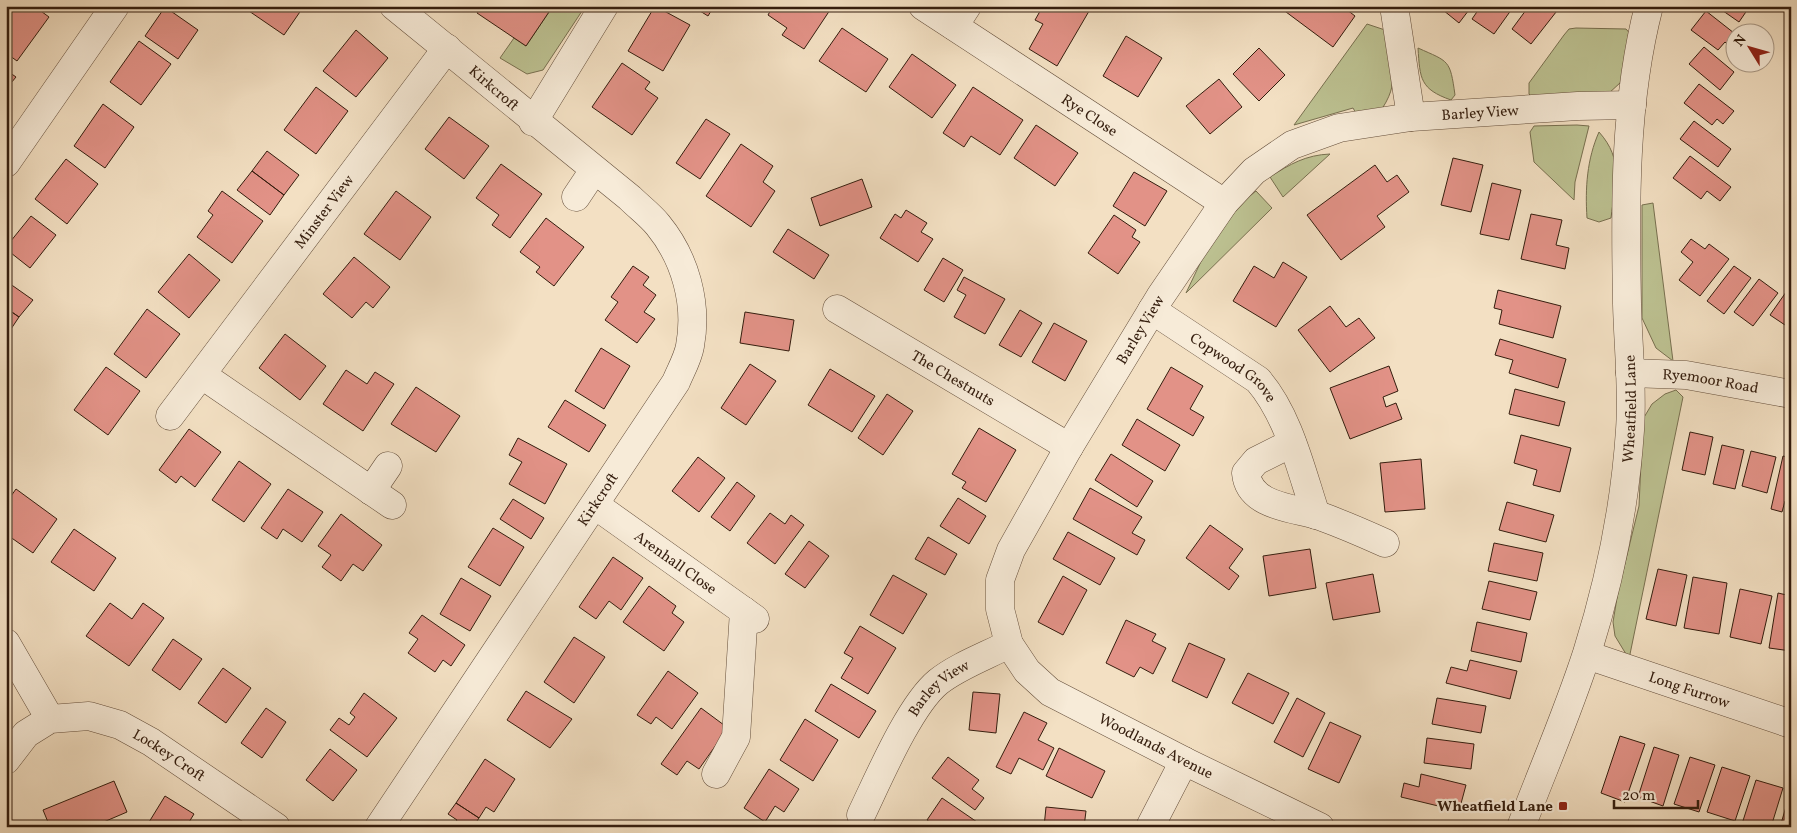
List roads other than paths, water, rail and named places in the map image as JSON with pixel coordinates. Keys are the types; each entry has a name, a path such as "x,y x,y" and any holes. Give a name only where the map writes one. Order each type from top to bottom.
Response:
{"street":[{"path":"6,163 115,6"},
{"name":"Kirkcroft","path":"379,827 676,382 690,348 693,319 690,292 676,252 657,224 594,170 533,122 448,48 394,6"},
{"path":"533,122 604,6"},
{"name":"Rye Close","path":"923,6 960,16 1224,203"},
{"path":"1394,6 1411,118"},
{"name":"Wheatfield Lane","path":"1521,827 1587,654 1607,583 1626,488 1630,428 1627,200 1632,105 1642,33 1649,6"},
{"name":"Minster View","path":"170,416 448,48"},
{"name":"Barley View","path":"861,815 906,726 924,697 938,682 1009,644 1000,609 1000,580 1011,550 1069,447 1152,310 1224,203 1254,171 1292,145 1340,128 1411,118 1578,106 1632,105"},
{"path":"576,197 594,170"},
{"name":"The Chestnuts","path":"837,309 1069,447"},
{"name":"Copwood Grove","path":"1152,310 1258,380 1271,396 1292,443 1316,515"},
{"path":"202,374 382,498 388,466"},
{"name":"Ryemoor Road","path":"1630,374 1686,375 1791,394"},
{"path":"1292,443 1256,461 1246,473 1247,483 1258,494 1282,507 1316,515 1385,542"},
{"name":"Arenhall Close","path":"595,504 750,615 736,737 716,774"},
{"path":"6,643 50,719"},
{"name":"Woodlands Avenue","path":"1009,644 1027,671 1050,692 1184,761 1320,827"},
{"name":"Long Furrow","path":"1587,654 1791,724"},
{"name":"Lockey Croft","path":"6,760 26,734 50,719 89,716 120,725 151,742 276,827"},
{"path":"1150,827 1184,761"}],"place":[{"name":"Wheatfield Lane","path":"1563,806"}]}
